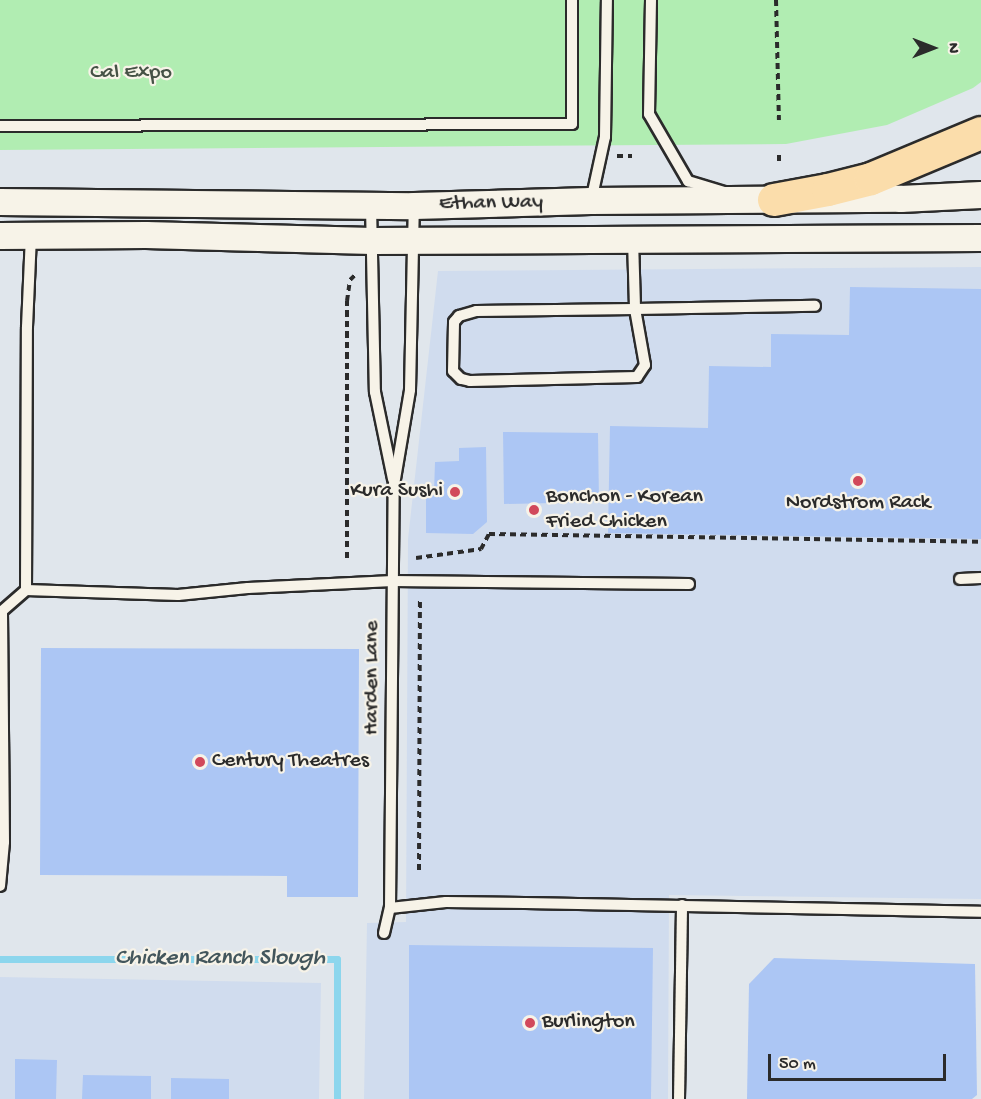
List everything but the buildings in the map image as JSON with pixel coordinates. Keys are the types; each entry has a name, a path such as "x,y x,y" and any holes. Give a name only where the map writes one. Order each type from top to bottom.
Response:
{"main road":[{"path":"763,201 828,190 871,179 981,133"}],"street":[{"name":"Ethan Way","path":"0,202 414,206 591,201 901,200 981,195"},
{"name":"Ethan Way","path":"0,236 146,235 372,241 981,238"}],"lane":[{"path":"0,126 572,124 572,0"},
{"path":"591,201 605,137 607,0"},
{"path":"651,0 649,114 688,181 763,201"},
{"name":"Harden Lane","path":"371,206 375,392 394,485"},
{"name":"Harden Lane","path":"384,933 390,908 394,485 410,390 414,206"},
{"path":"26,590 27,327 31,237"},
{"path":"633,239 635,309 645,365 637,377 470,381 461,379 453,371 454,322 459,316 476,311 635,309 814,306"},
{"path":"960,579 981,578"},
{"path":"0,886 3,842 2,612 26,590 178,595 248,588 393,581 689,584"},
{"path":"390,908 446,902 682,905 754,909 892,908 981,912"},
{"path":"678,1099 682,905"}],"path":[{"path":"776,0 779,120"},
{"path":"779,155 779,164"},
{"path":"613,156 632,156"},
{"path":"347,558 347,302 350,280 358,271"},
{"path":"416,558 481,549 489,534 981,542"},
{"path":"419,870 420,608"}],"shaded area":[{"path":"981,267 981,899 669,895 668,1099 364,1099 367,923 406,922 408,539 438,271"},
{"path":"0,977 321,983 319,1099 0,1099"}],"green space":[{"name":"Cal Expo","path":"0,0 981,0 981,82 973,88 887,125 786,144 0,150"}],"waterway":[{"name":"Chicken Ranch Slough","path":"0,959 337,959 337,1099"}],"place":[{"name":"Nordstrom Rack","path":"858,481"},
{"name":"Kura Sushi","path":"455,492"},
{"name":"Bonchon - Korean Fried Chicken","path":"534,510"},
{"name":"Century Theatres","path":"200,762"},
{"name":"Burlington","path":"530,1023"}]}
